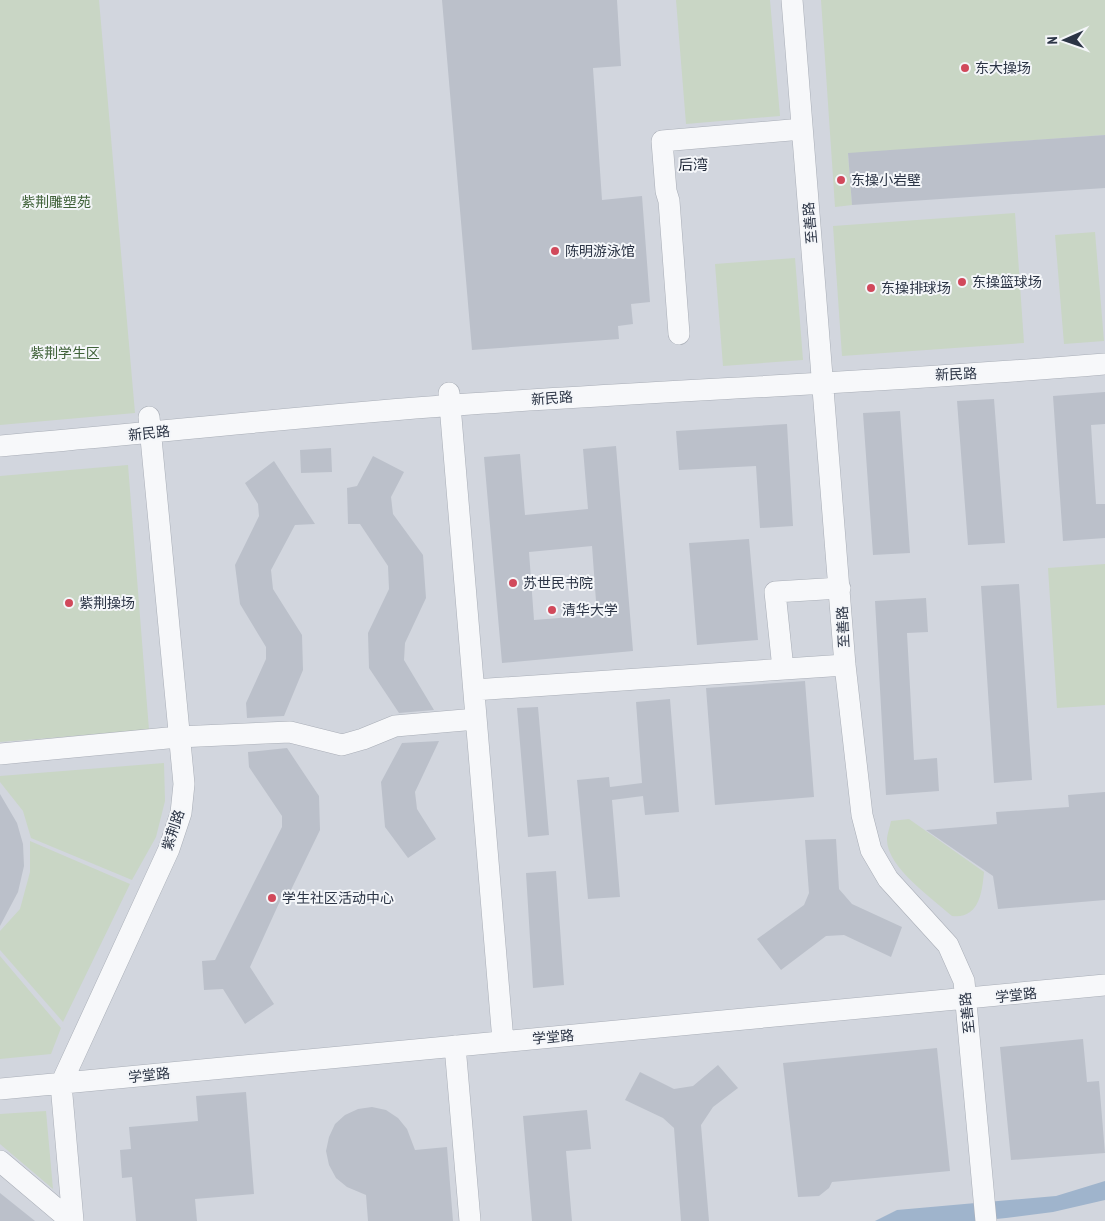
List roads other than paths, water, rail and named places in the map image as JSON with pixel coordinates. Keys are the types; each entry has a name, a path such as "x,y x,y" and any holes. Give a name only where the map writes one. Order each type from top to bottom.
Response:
{"street":[{"name":"至善路","path":"792,0 845,665 862,816 871,850 888,879 948,945 960,970 966,1000 986,1221"},
{"path":"678,334 670,201 666,191 662,141 802,129"},
{"name":"新民路","path":"0,446 150,425 316,415 450,399 823,382 1010,372 1105,364"},
{"path":"450,399 503,1042"},
{"name":"紫荆路","path":"72,1221 61,1084 169,849 181,813 184,784 178,737 150,425"},
{"path":"783,670 775,592 840,588"},
{"path":"474,690 845,665"},
{"path":"0,754 178,737 290,732 342,745 395,726 476,719"},
{"name":"学堂路","path":"0,1089 966,1000 1105,985"},
{"path":"455,1046 470,1221"},
{"path":"0,1161 72,1221"}],"water":[{"path":"1105,1181 1105,1200 1053,1212 976,1221 875,1221 897,1210 1056,1196"}],"place":[{"name":"东大操场","path":"965,68"},
{"name":"东操小岩壁","path":"841,180"},
{"name":"陈明游泳馆","path":"555,251"},
{"name":"东操篮球场","path":"962,282"},
{"name":"东操排球场","path":"871,288"},
{"name":"苏世民书院","path":"513,583"},
{"name":"紫荆操场","path":"69,603"},
{"name":"清华大学","path":"552,610"},
{"name":"学生社区活动中心","path":"272,898"}],"district":[{"name":"后湾","path":"693,165"}],"park label":[{"name":"紫荆雕塑苑","path":"56,202"},
{"name":"紫荆学生区","path":"65,353"}]}
